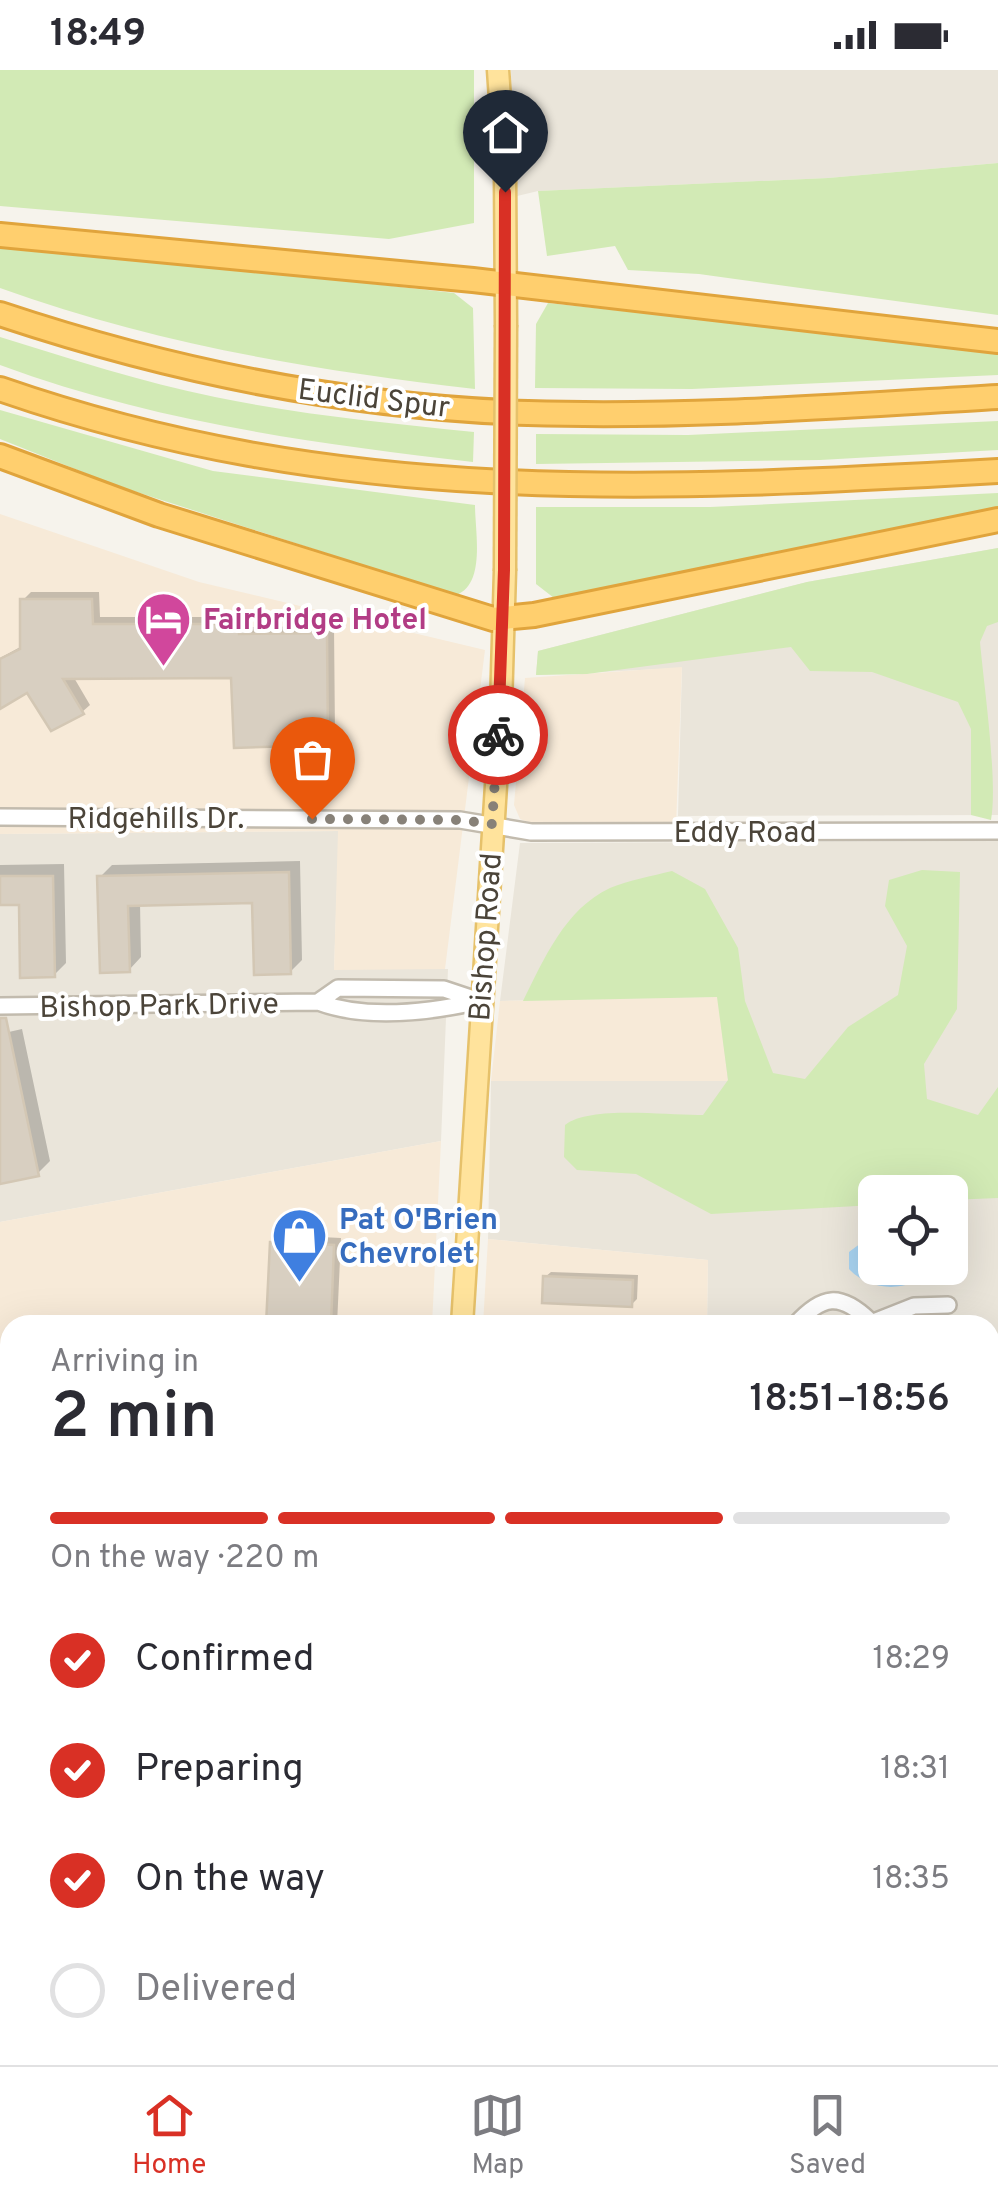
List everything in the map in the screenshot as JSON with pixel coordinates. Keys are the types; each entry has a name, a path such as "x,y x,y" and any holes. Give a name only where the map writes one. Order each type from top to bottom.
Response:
{"highway":[{"path":"0,235 506,284 998,342"},
{"name":"Euclid Spur","path":"0,314 108,348 230,377 354,398 451,408 688,412 998,397"},
{"path":"0,388 196,444 314,466 436,480 666,486 998,471"},
{"path":"0,456 172,519 460,611 504,620 998,520"}],"main road":[{"name":"Bishop Road","path":"463,1315 504,620 506,284 498,70"}],"street":[{"name":"Ridgehills Dr.","path":"0,817 460,820 492,824"},
{"name":"Eddy Road","path":"492,824 530,832 998,831"},
{"name":"Bishop Park Drive","path":"0,1006 318,1002 338,988 444,989 480,1000"},
{"path":"804,1315 813,1306 836,1300 854,1306 861,1315"},
{"path":"890,1315 914,1306 948,1304"}],"shaded area":[{"path":"511,70 998,70 998,163 828,178 538,191 513,197"},
{"path":"0,514 199,582 485,650 445,969 334,970 338,831 0,834"},
{"path":"998,548 998,815 678,816 682,668 536,675 538,651 807,582"},
{"path":"682,667 676,826 543,828 520,819 514,805 525,678"},
{"path":"339,831 334,969 448,969 441,1141 0,1222 0,834"},
{"path":"998,841 998,1315 707,1315 708,1260 488,1239 491,1081 727,1081 717,997 500,1001 520,843"},
{"path":"718,997 728,1081 491,1081 500,1001"},
{"path":"441,1141 432,1315 0,1315 0,1222"},
{"path":"488,1239 708,1260 707,1315 484,1315"}],"green space":[{"path":"0,70 474,70 474,223 389,239 0,206"},
{"path":"998,163 998,315 699,274 628,270 615,246 547,256 538,191 828,178"},
{"path":"0,242 454,293 473,308 475,389 234,352 58,308 0,288"},
{"path":"548,303 998,351 998,375 692,389 535,388 536,324"},
{"path":"0,337 215,397 312,414 474,432 473,462 293,438 116,402 0,365"},
{"path":"0,410 213,471 475,505 477,556 472,580 456,595 115,485 0,439"},
{"path":"998,421 998,450 820,460 536,464 536,434 688,435"},
{"path":"998,493 998,511 554,598 536,584 536,507 710,507"},
{"path":"998,548 998,622 987,626 980,642 992,759 991,820 971,815 971,729 958,702 872,672 810,671 791,647 587,674 536,675 538,651 807,582"},
{"path":"922,870 960,872 957,1009 924,1064 927,1099 978,1115 998,1087 998,1198 968,1199 968,1175 858,1175 858,1206 711,1214 636,1174 577,1170 564,1157 565,1125 577,1119 611,1113 703,1115 728,1080 717,997 523,1001 568,922 594,897 617,885 672,871 705,889 738,948 745,1001 773,1073 805,1079 848,1027 898,995 907,946 885,906 889,880"}],"water":[{"path":"858,1245 858,1277 849,1269 849,1252"}],"building":[{"name":"Fairbridge Hotel","path":"20,599 92,599 93,624 239,624 239,634 327,633 328,745 234,748 231,678 63,679 84,714 51,731 27,693 0,709 0,659 20,649"},
{"path":"289,872 291,974 254,975 252,903 128,906 130,972 100,973 97,876"},
{"path":"0,876 53,876 55,977 20,978 19,905 0,905"},
{"path":"0,1018 6,1018 39,1176 0,1184"},
{"name":"Pat O'Brien Chevrolet","path":"270,1242 334,1245 331,1315 266,1315"},
{"path":"543,1276 633,1280 632,1307 542,1303"}],"way so far":[{"path":"312,819 460,820 492,824 498,735"}],"place":[{"name":"Fairbridge Hotel","path":"164,668"},
{"name":"Pat O'Brien Chevrolet","path":"300,1285"}],"route":[{"path":"498,735 504,570 505,192"}]}
